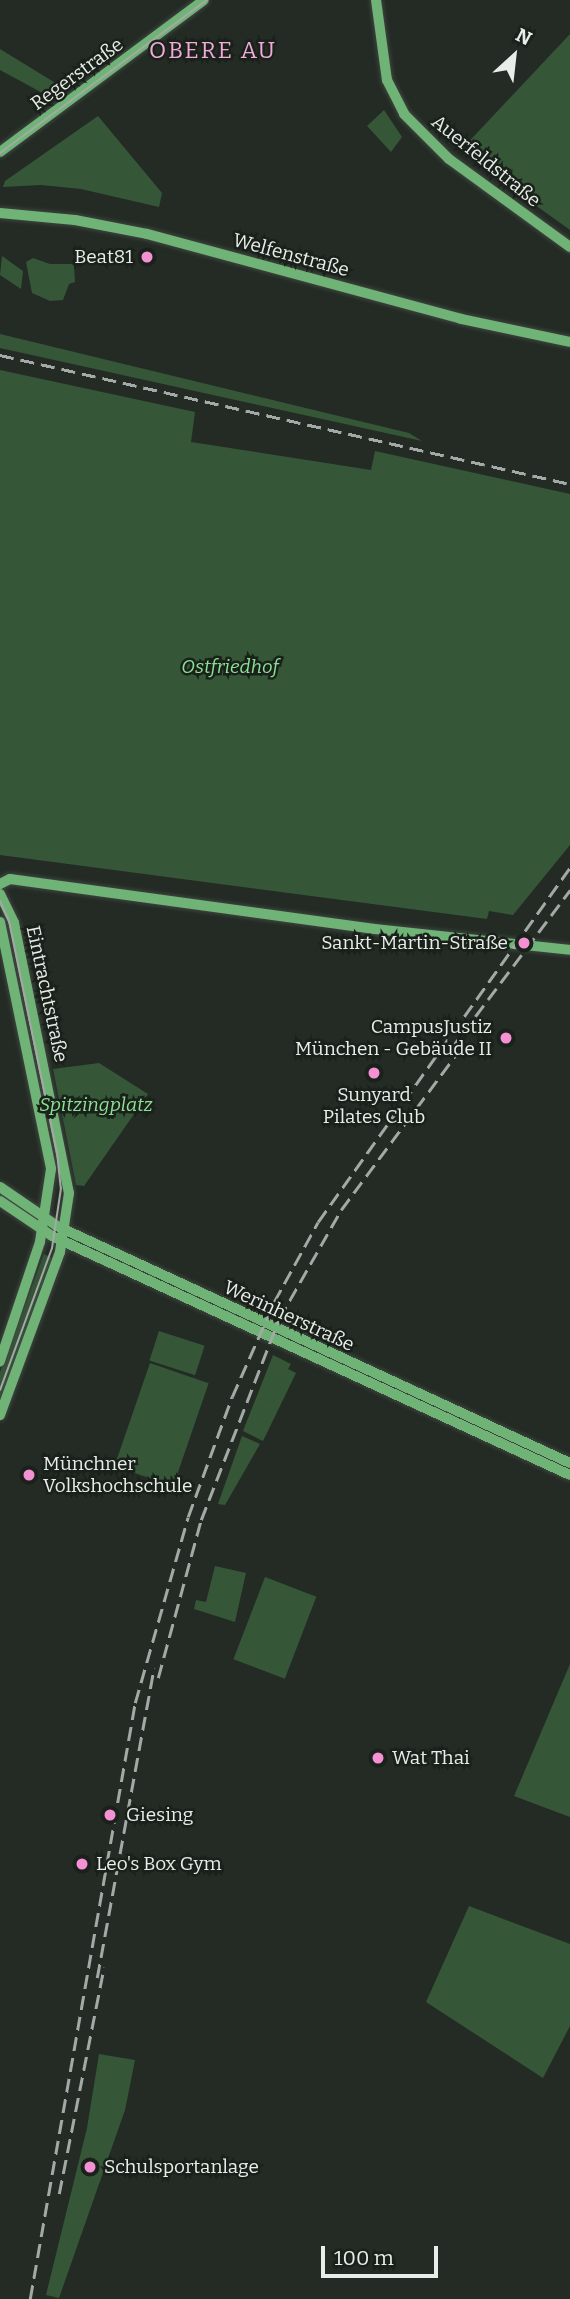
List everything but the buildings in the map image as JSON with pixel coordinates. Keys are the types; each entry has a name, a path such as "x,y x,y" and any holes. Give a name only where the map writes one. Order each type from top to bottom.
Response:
{"main road":[{"name":"Regerstraße","path":"1,150 204,0"},
{"name":"Auerfeldstraße","path":"376,0 391,92 427,140 570,247"},
{"name":"Welfenstraße","path":"0,213 75,220 147,234 448,316 570,342"},
{"path":"0,884 10,879 375,929 570,950"},
{"name":"Eintrachtstraße","path":"0,894 14,923 65,1163 69,1194 63,1241 0,1415"},
{"name":"Eintrachtstraße","path":"0,922 50,1159 43,1231 0,1361"},
{"name":"Werinherstraße","path":"0,1187 45,1219 65,1229 570,1463"},
{"name":"Werinherstraße","path":"0,1201 43,1231 63,1241 570,1475"}],"green space":[{"path":"570,34 570,230 460,151"},
{"path":"0,49 62,87 48,96 0,70"},
{"path":"384,110 402,137 391,152 367,126"},
{"path":"98,116 162,193 159,207 81,189 41,185 3,187 5,181"},
{"path":"2,256 23,271 21,289 0,275"},
{"path":"33,258 50,264 74,264 75,282 69,284 63,300 50,301 32,293 26,262"},
{"path":"0,334 409,433 422,441 0,348"},
{"name":"Ostfriedhof","path":"0,370 195,412 191,442 371,470 375,451 570,494 570,845 513,915 489,911 487,919 0,855"},
{"name":"Spitzingplatz","path":"99,1063 148,1094 84,1186 76,1185 53,1069"},
{"path":"44,1254 52,1258 0,1400 0,1372"},
{"path":"159,1331 205,1346 195,1375 149,1360"},
{"path":"273,1355 291,1364 288,1369 296,1373 263,1441 243,1431"},
{"path":"150,1363 209,1383 173,1486 115,1466"},
{"path":"242,1436 260,1444 225,1505 218,1504"},
{"path":"215,1566 246,1573 235,1622 194,1609 196,1600 206,1602"},
{"path":"265,1577 316,1597 285,1679 233,1659"},
{"path":"570,1664 570,1817 514,1796"},
{"path":"469,1906 570,1944 570,2026 543,2078 426,2002"},
{"name":"Schulsportanlage","path":"99,2054 135,2060 125,2110 59,2298 46,2295 87,2128"}],"tram line":[{"path":"0,153 207,0"},
{"path":"0,901 9,921 57,1152 61,1188 52,1248 0,1390"}],"railway":[{"path":"0,355 570,484"},
{"path":"30,2299 135,1703 188,1517 232,1397 274,1302 318,1222 570,868"},
{"path":"450,1050 570,890"},
{"path":"158,1678 201,1520 279,1319 341,1210 463,1045"},
{"path":"97,1978 154,1668"},
{"path":"59,2194 104,1967"}],"place":[{"name":"Beat81","path":"147,257"},
{"name":"Sankt-Martin-Straße","path":"524,943"},
{"name":"CampusJustiz München - Gebäude II","path":"506,1038"},
{"name":"Sunyard Pilates Club","path":"374,1073"},
{"name":"Münchner Volkshochschule","path":"29,1475"},
{"name":"Wat Thai","path":"378,1758"},
{"name":"Giesing","path":"110,1815"},
{"name":"Leo's Box Gym","path":"82,1864"},
{"name":"Schulsportanlage","path":"90,2167"}],"district":[{"name":"OBERE AU","path":"213,50"}]}
